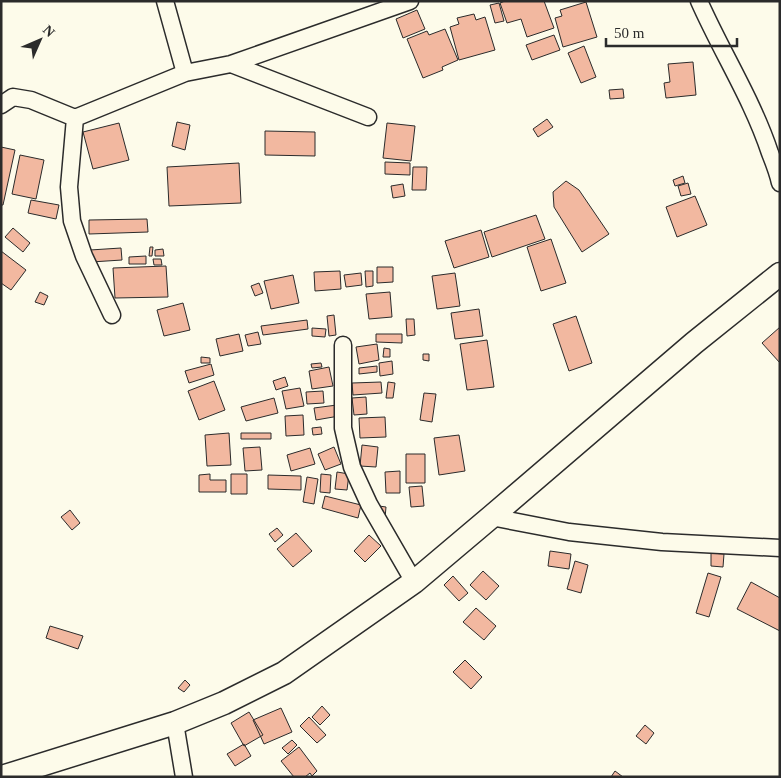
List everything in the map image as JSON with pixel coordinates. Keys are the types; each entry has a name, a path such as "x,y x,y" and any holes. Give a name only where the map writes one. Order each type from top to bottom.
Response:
{"street":[{"path":"165,1 185,73"},
{"path":"5,96 31,100 75,118 185,73 231,64 410,1"},
{"path":"699,1 709,24 747,95 765,136 780,183"},
{"path":"231,64 368,117"},
{"path":"75,118 69,187 72,221 84,256 112,315"},
{"path":"2,777 175,723 224,703 284,673 414,582 491,518 694,342 780,274"},
{"path":"343,345 343,428 352,467 369,504 414,582"},
{"path":"491,518 569,532 662,542 780,548"},
{"path":"175,723 184,777"}],"building":[{"path":"505,1 544,1 554,28 527,37 521,19 507,23 500,3"},
{"path":"586,2 597,37 563,47 555,18 562,16 560,10"},
{"path":"499,3 504,21 495,23 490,5"},
{"path":"417,10 425,29 403,38 396,19"},
{"path":"474,14 476,20 485,17 495,50 459,60 450,27 459,24 457,18"},
{"path":"445,29 458,60 442,67 443,70 423,78 407,39 427,31 429,35"},
{"path":"554,35 560,50 532,60 526,45"},
{"path":"584,46 596,77 581,83 568,53"},
{"path":"693,62 696,95 666,98 664,83 670,82 668,64"},
{"path":"623,89 624,98 610,99 609,90"},
{"path":"547,119 553,127 538,137 533,129"},
{"path":"177,122 190,125 185,150 172,146"},
{"path":"119,123 129,160 93,169 83,132"},
{"path":"387,123 415,126 411,161 383,158"},
{"path":"265,131 315,132 315,156 265,155"},
{"path":"1,147 15,150 3,205 1,205"},
{"path":"20,155 44,160 36,199 12,194"},
{"path":"385,162 410,163 410,175 385,174"},
{"path":"239,163 241,203 169,206 167,167"},
{"path":"413,167 427,167 426,190 412,190"},
{"path":"683,176 685,183 675,186 673,180"},
{"path":"566,181 579,190 609,234 582,252 554,207 553,192"},
{"path":"688,183 691,194 681,196 678,186"},
{"path":"403,184 405,196 393,198 391,186"},
{"path":"695,196 707,225 677,237 666,207"},
{"path":"31,200 59,205 56,219 28,213"},
{"path":"536,215 545,239 492,257 484,232"},
{"path":"147,219 148,232 89,234 89,220"},
{"path":"13,228 30,243 23,252 5,237"},
{"path":"481,230 489,257 454,268 445,241"},
{"path":"551,239 566,283 541,291 527,247"},
{"path":"150,247 153,247 152,256 149,256"},
{"path":"121,248 122,260 91,262 90,250"},
{"path":"163,249 164,256 155,256 155,250"},
{"path":"1,251 26,270 11,290 1,283"},
{"path":"146,256 146,264 129,264 129,257"},
{"path":"153,259 161,259 162,265 154,265"},
{"path":"166,266 168,297 115,298 113,268"},
{"path":"377,267 393,267 393,282 377,283"},
{"path":"340,271 341,289 315,291 314,272"},
{"path":"365,271 373,271 373,286 366,287"},
{"path":"361,273 362,285 346,287 344,275"},
{"path":"455,273 460,306 437,309 432,276"},
{"path":"293,275 299,303 271,309 264,281"},
{"path":"259,283 263,293 255,296 251,286"},
{"path":"40,292 48,296 44,305 35,302"},
{"path":"390,292 392,317 369,319 366,294"},
{"path":"183,303 190,330 164,336 157,310"},
{"path":"479,309 483,336 455,339 451,313"},
{"path":"334,315 336,335 329,336 327,316"},
{"path":"576,316 592,363 569,371 553,324"},
{"path":"406,319 414,319 415,335 407,336"},
{"path":"307,320 308,329 263,335 261,326"},
{"path":"780,327 780,363 762,343"},
{"path":"312,328 326,329 325,337 312,336"},
{"path":"258,332 261,344 248,346 245,335"},
{"path":"239,334 243,351 220,356 216,339"},
{"path":"376,334 402,334 402,343 376,342"},
{"path":"487,340 494,387 467,390 460,344"},
{"path":"377,344 379,360 359,364 356,347"},
{"path":"384,348 390,349 390,357 383,357"},
{"path":"423,354 429,354 429,361 423,360"},
{"path":"201,357 210,358 210,363 201,363"},
{"path":"392,361 393,374 380,376 379,363"},
{"path":"321,363 322,367 312,368 311,364"},
{"path":"211,364 214,375 189,383 185,371"},
{"path":"377,366 377,372 359,374 359,368"},
{"path":"329,367 333,386 312,389 309,371"},
{"path":"285,377 288,386 276,390 273,381"},
{"path":"214,381 225,410 199,420 188,391"},
{"path":"381,382 382,393 353,395 352,383"},
{"path":"388,382 395,383 393,398 386,398"},
{"path":"300,388 304,406 286,409 282,391"},
{"path":"323,391 324,403 307,404 306,392"},
{"path":"424,393 436,394 432,422 420,420"},
{"path":"366,397 367,414 354,415 352,398"},
{"path":"274,398 278,413 246,421 241,407"},
{"path":"337,405 339,416 316,420 314,408"},
{"path":"303,415 304,435 286,436 285,416"},
{"path":"385,417 386,437 360,438 359,418"},
{"path":"321,427 322,434 313,435 312,428"},
{"path":"229,433 231,465 207,466 205,435"},
{"path":"241,433 271,433 271,439 241,439"},
{"path":"459,435 465,471 439,475 434,438"},
{"path":"362,445 378,447 376,467 360,466"},
{"path":"260,447 262,470 245,471 243,448"},
{"path":"334,447 341,464 325,470 318,454"},
{"path":"310,448 315,464 291,471 287,455"},
{"path":"406,454 425,454 425,483 406,483"},
{"path":"400,471 400,493 386,493 385,472"},
{"path":"337,472 349,474 347,490 335,489"},
{"path":"210,474 210,480 226,480 226,492 199,492 199,475"},
{"path":"231,474 247,474 247,494 231,494"},
{"path":"321,474 331,475 330,493 320,492"},
{"path":"268,475 301,476 301,490 268,489"},
{"path":"307,477 318,479 314,504 303,502"},
{"path":"422,486 424,506 411,507 409,487"},
{"path":"325,496 361,505 358,518 322,508"},
{"path":"379,506 386,507 385,518"},
{"path":"70,510 80,523 72,530 61,517"},
{"path":"277,528 283,535 275,542 269,534"},
{"path":"296,533 312,551 293,567 277,549"},
{"path":"369,535 381,546 365,562 354,551"},
{"path":"550,551 571,554 569,569 548,566"},
{"path":"711,553 724,554 723,567 711,566"},
{"path":"575,561 588,565 581,593 567,589"},
{"path":"483,571 499,586 486,600 470,585"},
{"path":"708,573 721,577 709,617 696,613"},
{"path":"453,576 468,593 459,601 444,585"},
{"path":"751,582 780,598 780,631 737,609"},
{"path":"476,608 496,626 484,640 463,622"},
{"path":"50,626 83,636 78,649 46,638"},
{"path":"465,660 482,677 471,689 453,672"},
{"path":"185,680 190,685 184,692 178,688"},
{"path":"322,706 330,715 320,725 312,717"},
{"path":"281,708 292,732 264,744 253,720"},
{"path":"249,712 263,735 244,746 231,723"},
{"path":"309,717 326,735 317,743 300,726"},
{"path":"645,725 654,733 646,744 636,736"},
{"path":"292,740 297,745 288,754 282,748"},
{"path":"244,744 251,756 235,766 227,754"},
{"path":"299,747 317,771 312,776 310,773 305,777 294,777 281,761"},
{"path":"615,771 623,777 611,777"}]}
